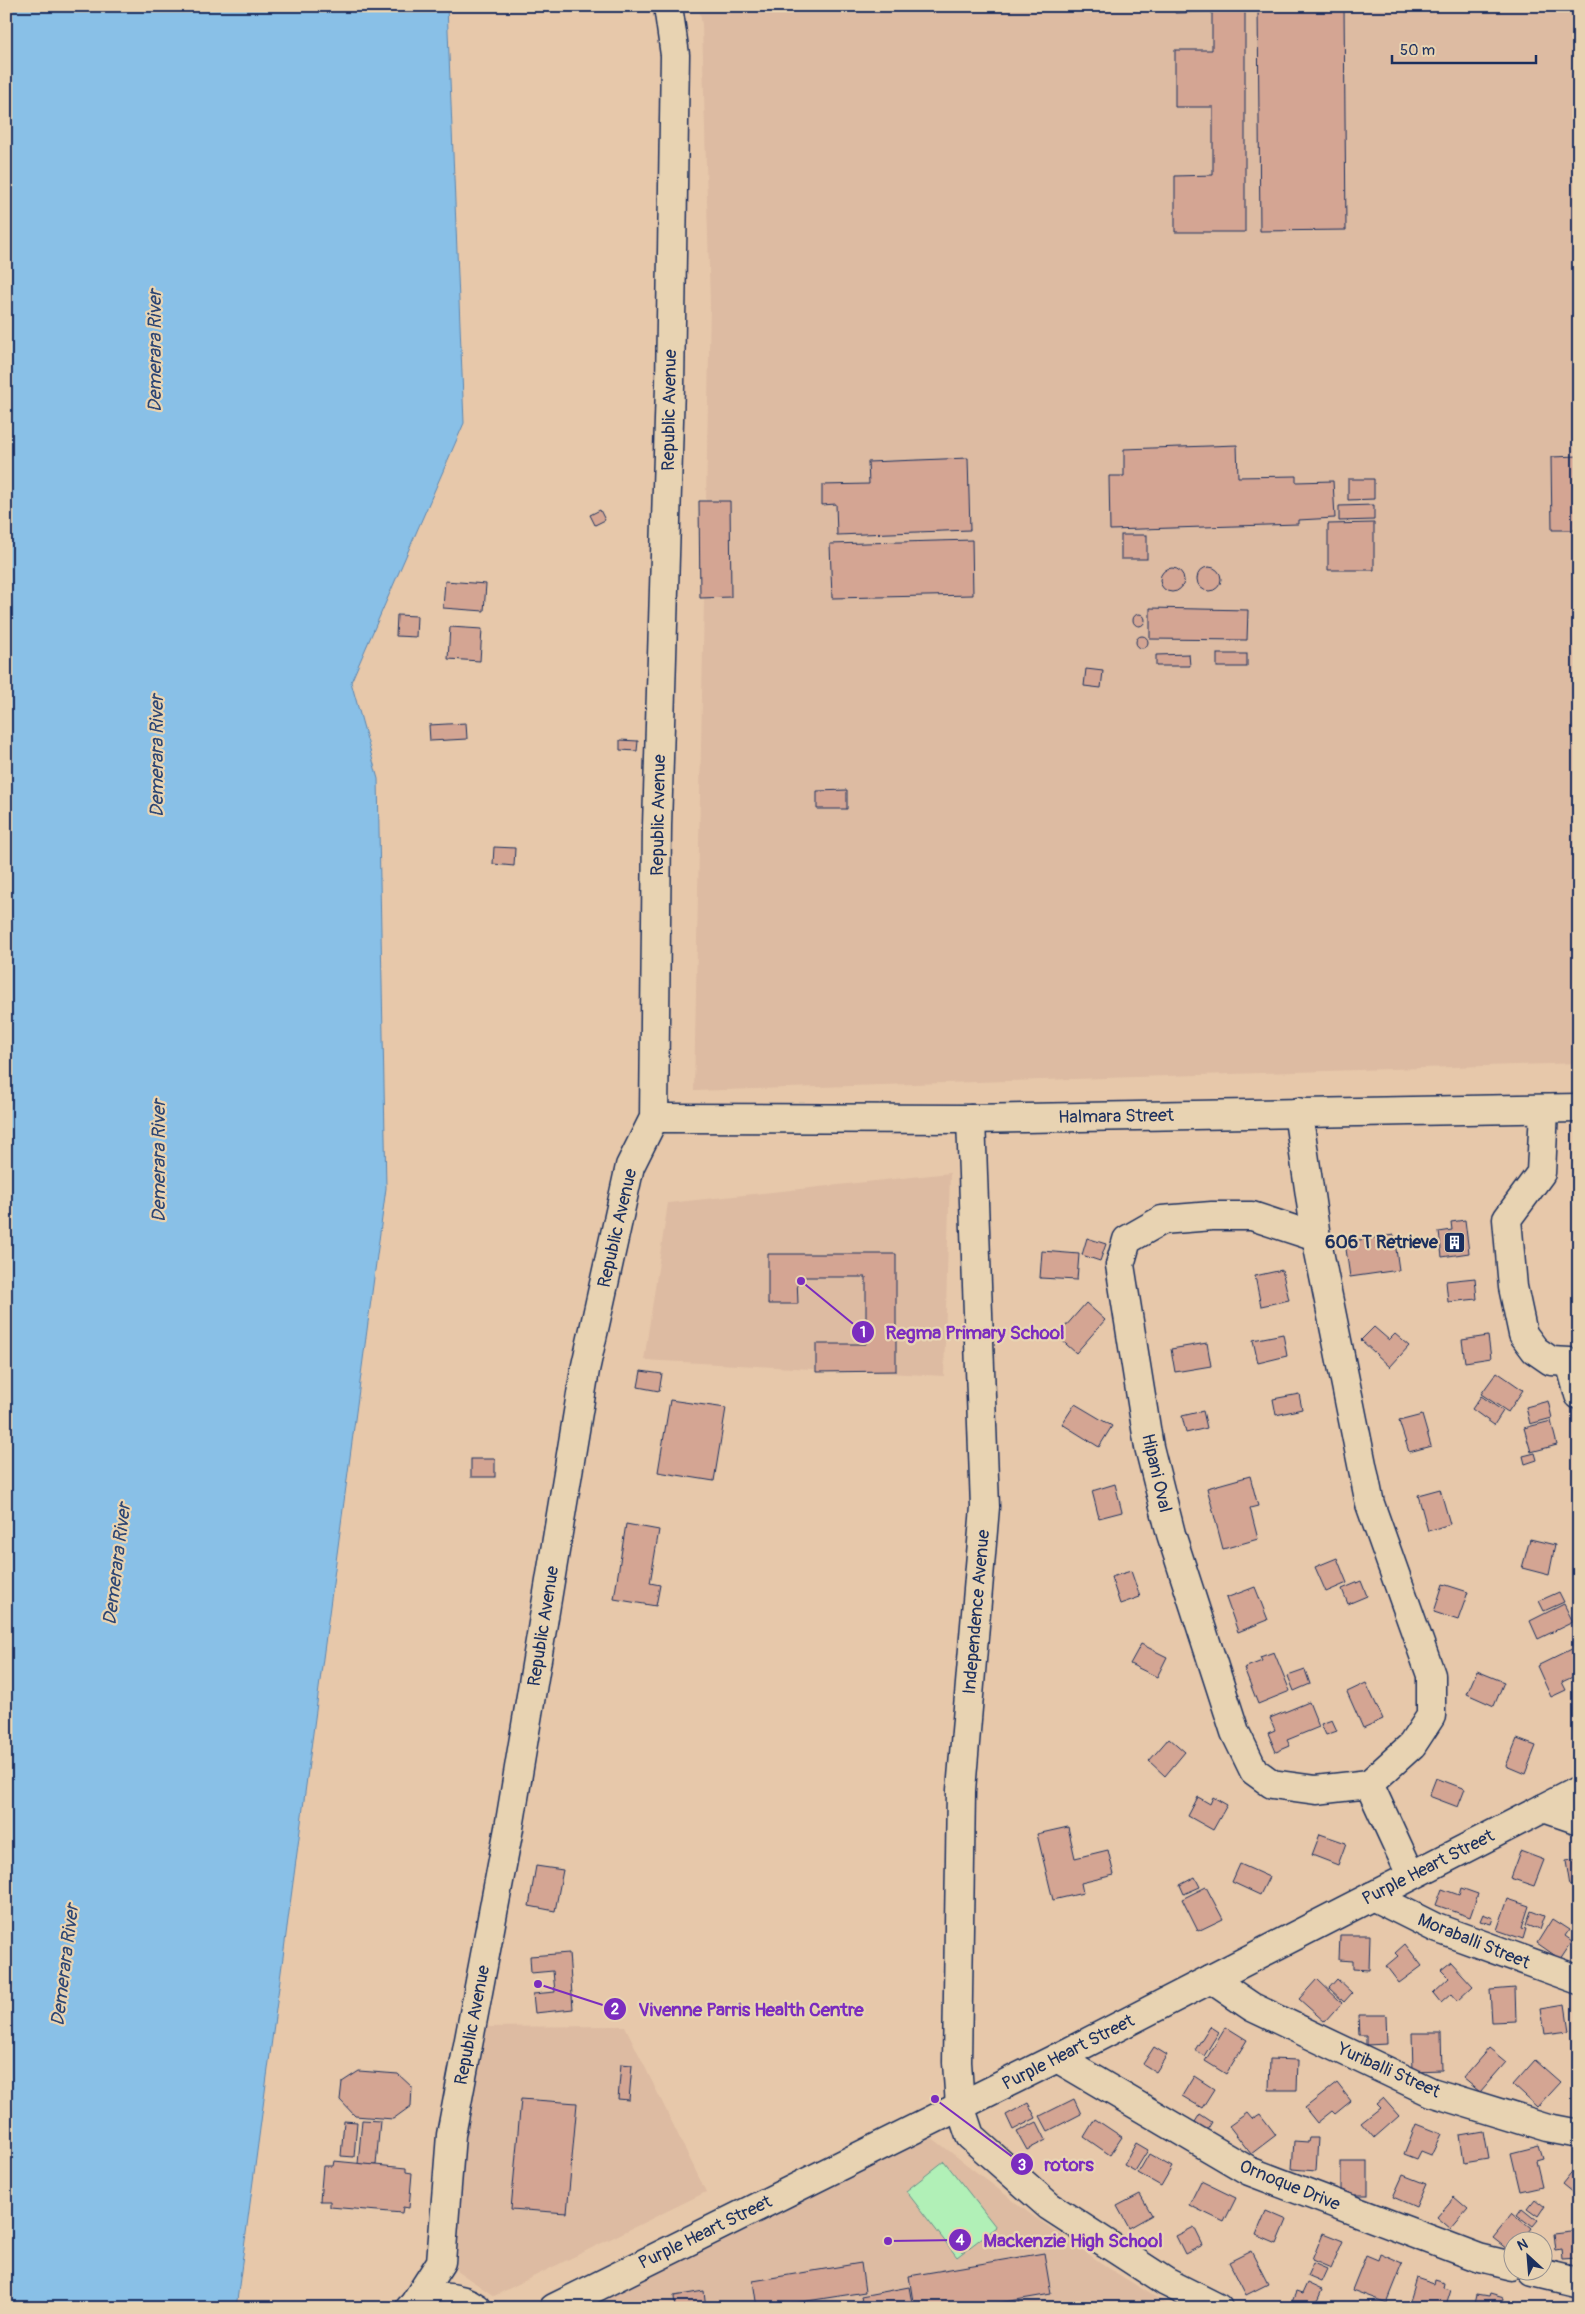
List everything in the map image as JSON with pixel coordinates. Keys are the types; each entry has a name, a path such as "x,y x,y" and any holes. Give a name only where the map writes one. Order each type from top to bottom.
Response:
{"street":[{"name":"Republic Avenue","path":"412,2306 441,2262 451,2136 509,1828 585,1370 630,1166 654,1118 656,826 670,386 675,56 668,6"},
{"name":"Halmara Street","path":"654,1118 971,1119 1579,1108"},
{"path":"1544,1109 1541,1173 1507,1220 1513,1287 1523,1334 1535,1350 1551,1361 1574,1360 1579,1395"},
{"path":"1298,1112 1316,1237 1370,1504 1431,1675 1431,1716 1412,1744 1369,1784 1411,1875"},
{"name":"Independence Avenue","path":"971,1119 985,1507 961,1790 957,2062 960,2106 970,2136 1049,2206 1166,2282 1218,2308"},
{"name":"Hipani Oval","path":"1316,1237 1252,1216 1162,1220 1127,1240 1120,1265 1150,1447 1171,1534 1235,1732 1254,1771 1272,1784 1316,1790 1369,1784"},
{"name":"Purple Heart Street","path":"554,2308 1057,2058 1579,1790"},
{"path":"1544,1808 1579,1820"},
{"name":"Moraballi Street","path":"1372,1896 1436,1928 1579,1980"},
{"name":"Yuriballi Street","path":"1211,1979 1252,2007 1431,2092 1548,2128 1579,2134"},
{"name":"Ornoque Drive","path":"1057,2058 1248,2171 1479,2258 1502,2264"},
{"path":"441,2262 472,2305"},
{"path":"1552,2277 1579,2283"},
{"path":"412,2306 431,2298 449,2298 472,2305"}],"shaded area":[{"path":"699,6 1579,6 1579,1063 694,1091 710,304 702,25"},
{"path":"950,1173 944,1376 644,1360 668,1203"},
{"path":"625,2026 706,2192 494,2296 456,2270 455,2164 483,2027"},
{"path":"926,2133 1029,2213 1110,2269 1173,2308 603,2308 598,2294"}],"green space":[{"path":"944,2161 996,2227 957,2257 906,2191"}],"water":[{"name":"Demerara River","path":"6,6 447,6 464,423 351,682 378,779 386,1188 236,2308 6,2308"}],"building":[{"path":"1175,6 1245,6 1245,232 1175,232 1175,176 1213,175 1213,107 1175,107 1175,50 1212,50 1212,12 1175,13"},
{"path":"1258,6 1344,6 1346,230 1260,231"},
{"path":"1237,445 1238,477 1296,476 1296,482 1333,481 1335,518 1298,520 1298,524 1110,530 1109,476 1124,476 1124,449"},
{"path":"1579,456 1579,530 1552,530 1551,457"},
{"path":"968,458 970,530 837,535 836,504 822,505 822,485 869,484 868,462"},
{"path":"1348,479 1374,479 1374,499 1348,500"},
{"path":"699,501 730,501 731,597 700,598"},
{"path":"1374,505 1374,520 1339,521 1339,506"},
{"path":"600,510 605,520 595,525 590,515"},
{"path":"1374,523 1374,570 1328,570 1328,524"},
{"path":"1121,535 1147,535 1147,559 1121,559"},
{"path":"972,540 973,595 832,598 830,544"},
{"path":"1209,567 1217,571 1221,579 1217,587 1209,591 1201,587 1197,579 1201,571"},
{"path":"1172,568 1180,572 1184,580 1180,588 1172,592 1164,588 1160,580 1164,572"},
{"path":"445,581 486,584 484,611 443,608"},
{"path":"1150,608 1248,610 1247,640 1150,639"},
{"path":"1141,614 1144,615 1144,625 1137,626 1134,625 1133,618 1134,615"},
{"path":"397,615 417,616 416,637 396,636"},
{"path":"450,627 482,629 480,661 448,659"},
{"path":"1144,636 1147,637 1147,647 1140,648 1137,647 1136,640 1137,637"},
{"path":"1189,654 1190,666 1156,666 1156,655"},
{"path":"1217,654 1247,654 1247,667 1217,667"},
{"path":"1086,669 1103,671 1101,688 1084,686"},
{"path":"466,723 467,739 430,741 429,725"},
{"path":"620,740 638,741 637,751 620,750"},
{"path":"847,790 847,809 817,809 817,791"},
{"path":"494,847 515,848 514,866 493,864"},
{"name":"606 T Retrieve","path":"1465,1220 1469,1253 1442,1257 1439,1232 1452,1230 1451,1222"},
{"path":"1394,1235 1399,1270 1350,1277 1345,1242"},
{"path":"1087,1238 1106,1244 1100,1261 1082,1255"},
{"path":"1042,1251 1079,1254 1077,1280 1040,1278"},
{"path":"768,1254 896,1254 896,1371 816,1372 816,1344 866,1344 866,1277 797,1277 798,1304 768,1304"},
{"path":"1282,1270 1289,1300 1261,1306 1255,1276"},
{"path":"1475,1278 1477,1299 1448,1302 1446,1281"},
{"path":"1086,1303 1105,1320 1076,1353 1057,1336"},
{"path":"1374,1327 1389,1340 1395,1334 1409,1346 1390,1367 1361,1340"},
{"path":"1283,1334 1287,1356 1258,1363 1253,1340"},
{"path":"1488,1336 1491,1358 1465,1362 1462,1340"},
{"path":"1207,1343 1211,1366 1175,1372 1171,1349"},
{"path":"641,1371 662,1374 659,1391 638,1387"},
{"path":"1497,1372 1523,1390 1508,1412 1481,1394"},
{"path":"1299,1394 1302,1409 1276,1415 1273,1399"},
{"path":"1481,1396 1503,1411 1494,1425 1472,1409"},
{"path":"670,1400 726,1408 714,1481 658,1472"},
{"path":"1548,1401 1552,1418 1530,1424 1526,1407"},
{"path":"1075,1404 1112,1426 1099,1447 1062,1424"},
{"path":"1203,1411 1207,1428 1186,1433 1182,1416"},
{"path":"1422,1415 1431,1446 1409,1452 1399,1421"},
{"path":"1551,1421 1557,1445 1531,1452 1524,1428"},
{"path":"1535,1453 1537,1460 1525,1464 1523,1456"},
{"path":"471,1459 495,1459 495,1477 471,1477"},
{"path":"1250,1476 1258,1506 1250,1508 1258,1539 1223,1549 1207,1488"},
{"path":"1115,1484 1122,1512 1099,1518 1092,1491"},
{"path":"1440,1489 1450,1524 1428,1531 1418,1495"},
{"path":"626,1524 659,1530 650,1583 660,1585 656,1606 614,1599"},
{"path":"1530,1539 1555,1545 1549,1575 1522,1568"},
{"path":"1337,1558 1347,1583 1326,1592 1315,1567"},
{"path":"1131,1571 1140,1597 1120,1604 1111,1577"},
{"path":"1361,1581 1367,1596 1348,1604 1342,1589"},
{"path":"1443,1584 1468,1592 1458,1620 1434,1612"},
{"path":"1255,1587 1268,1620 1238,1632 1226,1598"},
{"path":"1559,1592 1564,1602 1544,1611 1539,1601"},
{"path":"1564,1604 1573,1622 1538,1639 1530,1621"},
{"path":"1141,1644 1167,1657 1157,1677 1130,1664"},
{"path":"1576,1647 1579,1653 1579,1674 1562,1682 1566,1690 1551,1697 1537,1666"},
{"path":"1274,1652 1290,1691 1258,1704 1244,1668 1262,1661 1260,1657"},
{"path":"1305,1670 1310,1684 1294,1691 1288,1676"},
{"path":"1477,1671 1504,1682 1494,1706 1467,1694"},
{"path":"1366,1683 1383,1719 1363,1728 1347,1692"},
{"path":"1309,1702 1319,1727 1287,1740 1290,1746 1276,1752 1268,1733 1275,1730 1270,1718"},
{"path":"1332,1720 1337,1731 1326,1735 1321,1724"},
{"path":"1169,1738 1185,1752 1165,1776 1149,1761"},
{"path":"1517,1739 1536,1746 1525,1774 1506,1766"},
{"path":"1436,1778 1465,1789 1458,1807 1429,1796"},
{"path":"1198,1797 1210,1804 1213,1797 1227,1805 1213,1830 1188,1816"},
{"path":"1068,1827 1075,1858 1108,1850 1114,1875 1081,1883 1083,1893 1053,1900 1037,1834"},
{"path":"1320,1834 1346,1843 1338,1865 1312,1855"},
{"path":"1520,1851 1544,1860 1534,1886 1510,1878"},
{"path":"1579,1859 1579,1884 1570,1886 1566,1861"},
{"path":"1240,1864 1269,1877 1260,1895 1232,1882"},
{"path":"536,1866 563,1870 555,1911 529,1906"},
{"path":"1195,1877 1200,1887 1184,1894 1180,1885"},
{"path":"1206,1887 1223,1919 1198,1931 1182,1899"},
{"path":"1461,1888 1478,1894 1470,1917 1436,1905 1442,1889 1459,1895"},
{"path":"1508,1899 1529,1906 1522,1928 1526,1929 1523,1939 1497,1930"},
{"path":"1531,1911 1544,1916 1539,1930 1526,1925"},
{"path":"1483,1914 1493,1918 1491,1924 1480,1921"},
{"path":"1552,1919 1569,1930 1565,1936 1572,1941 1560,1959 1537,1943"},
{"path":"1340,1935 1370,1935 1369,1970 1353,1969 1353,1961 1339,1960"},
{"path":"1405,1944 1422,1966 1399,1983 1386,1966 1398,1956 1395,1953"},
{"path":"569,1953 573,2009 535,2013 533,1994 555,1992 553,1971 531,1973 530,1956"},
{"path":"1451,1962 1473,1986 1457,2001 1451,1994 1441,2003 1433,1993 1449,1978 1441,1970"},
{"path":"1317,1979 1342,2003 1325,2022 1299,1999"},
{"path":"1337,1979 1352,1993 1344,2002 1329,1988"},
{"path":"1515,1988 1516,2021 1492,2022 1490,1990"},
{"path":"1565,2004 1569,2031 1545,2034 1541,2008"},
{"path":"1358,2015 1386,2015 1387,2044 1366,2045 1366,2035 1359,2035"},
{"path":"1210,2026 1219,2032 1204,2056 1195,2050"},
{"path":"1226,2027 1247,2040 1226,2074 1205,2061"},
{"path":"1412,2033 1441,2033 1442,2070 1413,2071"},
{"path":"1154,2047 1167,2055 1156,2072 1143,2064"},
{"path":"1489,2048 1506,2062 1480,2092 1463,2078"},
{"path":"1270,2059 1298,2060 1297,2090 1269,2090"},
{"path":"1535,2060 1560,2082 1537,2107 1513,2085"},
{"path":"621,2064 632,2065 629,2100 618,2099"},
{"path":"359,2071 398,2074 412,2087 411,2106 393,2119 355,2116 340,2100 342,2082"},
{"path":"1194,2076 1214,2089 1202,2108 1182,2096"},
{"path":"1337,2083 1351,2101 1335,2114 1332,2111 1317,2123 1305,2108"},
{"path":"1383,2098 1399,2116 1374,2138 1361,2123 1380,2108 1376,2104"},
{"path":"521,2099 577,2103 567,2213 511,2209"},
{"path":"1074,2099 1081,2114 1048,2131 1040,2116"},
{"path":"1028,2103 1036,2118 1013,2130 1006,2115"},
{"path":"1247,2113 1252,2119 1260,2114 1276,2135 1251,2154 1229,2126"},
{"path":"1200,2114 1212,2122 1207,2130 1195,2122"},
{"path":"1095,2119 1122,2137 1110,2155 1084,2137"},
{"path":"362,2120 380,2121 376,2165 358,2164"},
{"path":"344,2121 357,2122 354,2157 341,2156"},
{"path":"1037,2122 1046,2140 1027,2150 1017,2132"},
{"path":"1416,2124 1441,2134 1431,2155 1421,2151 1417,2159 1404,2154"},
{"path":"1483,2131 1488,2159 1464,2163 1460,2135"},
{"path":"1309,2138 1318,2138 1316,2171 1292,2169 1294,2141 1308,2142"},
{"path":"1136,2143 1148,2150 1135,2171 1124,2165"},
{"path":"1539,2146 1543,2159 1536,2161 1542,2186 1520,2191 1511,2153"},
{"path":"1149,2154 1172,2167 1161,2186 1138,2173"},
{"path":"334,2161 406,2168 406,2172 412,2173 409,2208 403,2207 402,2213 330,2207 330,2201 320,2201 323,2166 333,2166"},
{"path":"1341,2162 1368,2162 1368,2195 1341,2195"},
{"path":"1579,2163 1579,2198 1562,2184"},
{"path":"1403,2175 1426,2184 1416,2207 1393,2197"},
{"path":"1201,2181 1236,2198 1224,2222 1189,2205"},
{"path":"1140,2194 1152,2215 1129,2228 1117,2206"},
{"path":"1454,2197 1468,2209 1451,2229 1437,2217"},
{"path":"1535,2199 1545,2207 1539,2216 1528,2208"},
{"path":"1523,2208 1538,2220 1533,2226 1518,2215"},
{"path":"1266,2211 1287,2220 1277,2244 1256,2235"},
{"path":"1513,2213 1531,2228 1528,2232 1502,2232 1502,2245 1493,2238"},
{"path":"1194,2227 1203,2245 1185,2254 1176,2236"},
{"path":"1579,2230 1579,2260 1563,2261 1562,2250 1555,2251 1553,2233"},
{"path":"1323,2233 1343,2241 1331,2268 1312,2260"},
{"path":"1251,2251 1268,2284 1246,2295 1229,2262"},
{"path":"1044,2253 1051,2294 970,2308 914,2308 909,2276"},
{"path":"1380,2253 1403,2263 1387,2303 1352,2290 1366,2255 1378,2260"},
{"path":"861,2263 865,2292 788,2304 788,2308 757,2308 753,2281"},
{"path":"1313,2263 1327,2269 1321,2282 1307,2276"},
{"path":"1416,2278 1434,2284 1435,2279 1445,2282 1444,2287 1451,2289 1445,2308 1431,2308 1409,2301"},
{"path":"1307,2283 1322,2290 1314,2308 1290,2307 1296,2292 1302,2294"},
{"path":"909,2287 913,2308 863,2308 861,2296"},
{"path":"704,2291 706,2308 675,2308 674,2296"},
{"path":"1490,2294 1504,2298 1502,2308 1474,2308 1477,2295 1489,2297"},
{"path":"1020,2302 1020,2308 988,2308"}],"place":[{"name":"606 T Retrieve","path":"1454,1242"},
{"name":"Regma Primary School","path":"801,1281"},
{"name":"Vivenne Parris Health Centre","path":"538,1984"},
{"name":"rotors","path":"935,2099"},
{"name":"Mackenzie High School","path":"888,2241"}]}
